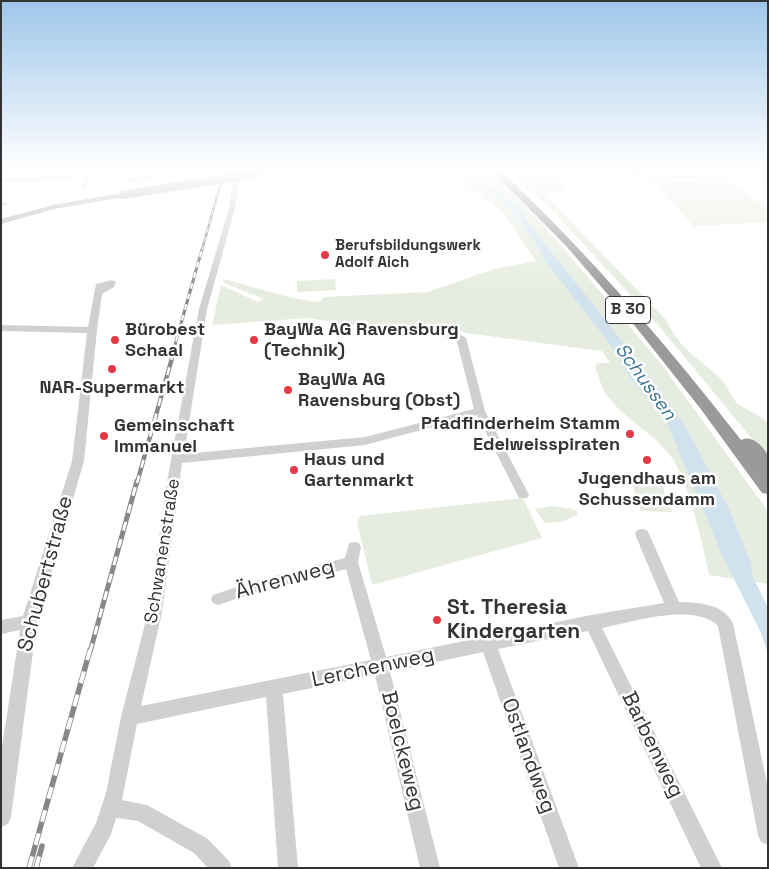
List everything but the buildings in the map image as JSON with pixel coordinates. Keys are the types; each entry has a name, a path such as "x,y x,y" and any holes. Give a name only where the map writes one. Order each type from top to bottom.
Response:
{"highway":[{"name":"B 30","path":"540,212 612,292 671,363 768,488"},
{"name":"B 30","path":"545,212 622,293 768,468"}],"main road":[{"path":"1,224 42,212"}],"street":[{"name":"Schwanenstraße","path":"82,868 104,827 111,808 155,612 177,459 203,309 231,212"},
{"name":"Schubertstraße","path":"1,817 29,622 78,461 92,330 99,293"},
{"path":"1,328 92,330"},
{"path":"461,338 480,411 523,495"},
{"path":"177,459 364,441 480,411"},
{"path":"642,534 674,608"},
{"name":"Boelckeweg","path":"354,547 351,562 381,666 430,868"},
{"name":"Ährenweg","path":"218,599 248,589 351,562"},
{"name":"Lerchenweg","path":"130,717 591,622 674,608 694,609 716,614 725,623 768,835"},
{"path":"1,628 29,622"},
{"name":"Barbenweg","path":"591,622 712,868"},
{"name":"Ostlandweg","path":"488,644 569,868"},
{"path":"274,688 288,868"},
{"path":"111,808 140,812 201,846 222,868"}],"shaded area":[{"path":"503,212 531,212 553,236 662,365 768,511 768,584 709,575 695,515 678,469 665,449 624,414 607,395 595,367 597,363 610,363 602,351 466,333 453,327 461,335 459,340 307,318 212,325 221,285 258,302 264,299 224,283 223,279 283,296 320,302 324,297 428,292 494,269 536,261"},
{"path":"553,212 562,212 667,321 683,346 723,381 738,404 768,423 768,458 658,325"},
{"path":"680,212 768,212 768,222 694,226"},
{"path":"335,279 336,290 297,292 297,281"},
{"path":"629,475 659,477 672,512 641,511"},
{"path":"523,498 542,538 372,585 357,522 360,516"},
{"path":"552,506 573,509 577,512 577,515 561,522 545,523 535,509"}],"water":[{"name":"Schussen","path":"513,212 523,213 527,221 647,373 687,429 731,513 751,564 752,575 768,608 768,654 761,633 722,555 667,423 629,376 610,344 546,262"}],"railway":[{"path":"202,250 213,212"},
{"path":"173,352 202,249"},
{"path":"137,483 174,351"},
{"path":"90,652 137,481"},
{"path":"29,868 90,650"},
{"path":"36,868 42,846"}],"place":[{"name":"Berufsbildungswerk Adolf Aich","path":"325,255"},
{"name":"Bürobest Schaal","path":"115,340"},
{"name":"BayWa AG Ravensburg (Technik)","path":"254,340"},
{"name":"NAR-Supermarkt","path":"112,369"},
{"name":"BayWa AG Ravensburg (Obst)","path":"288,390"},
{"name":"Pfadfinderheim Stamm Edelweisspiraten","path":"630,434"},
{"name":"Gemeinschaft Immanuel","path":"104,436"},
{"name":"Jugendhaus am Schussendamm","path":"647,460"},
{"name":"Haus und Gartenmarkt","path":"294,470"},
{"name":"St. Theresia Kindergarten","path":"437,620"}]}
